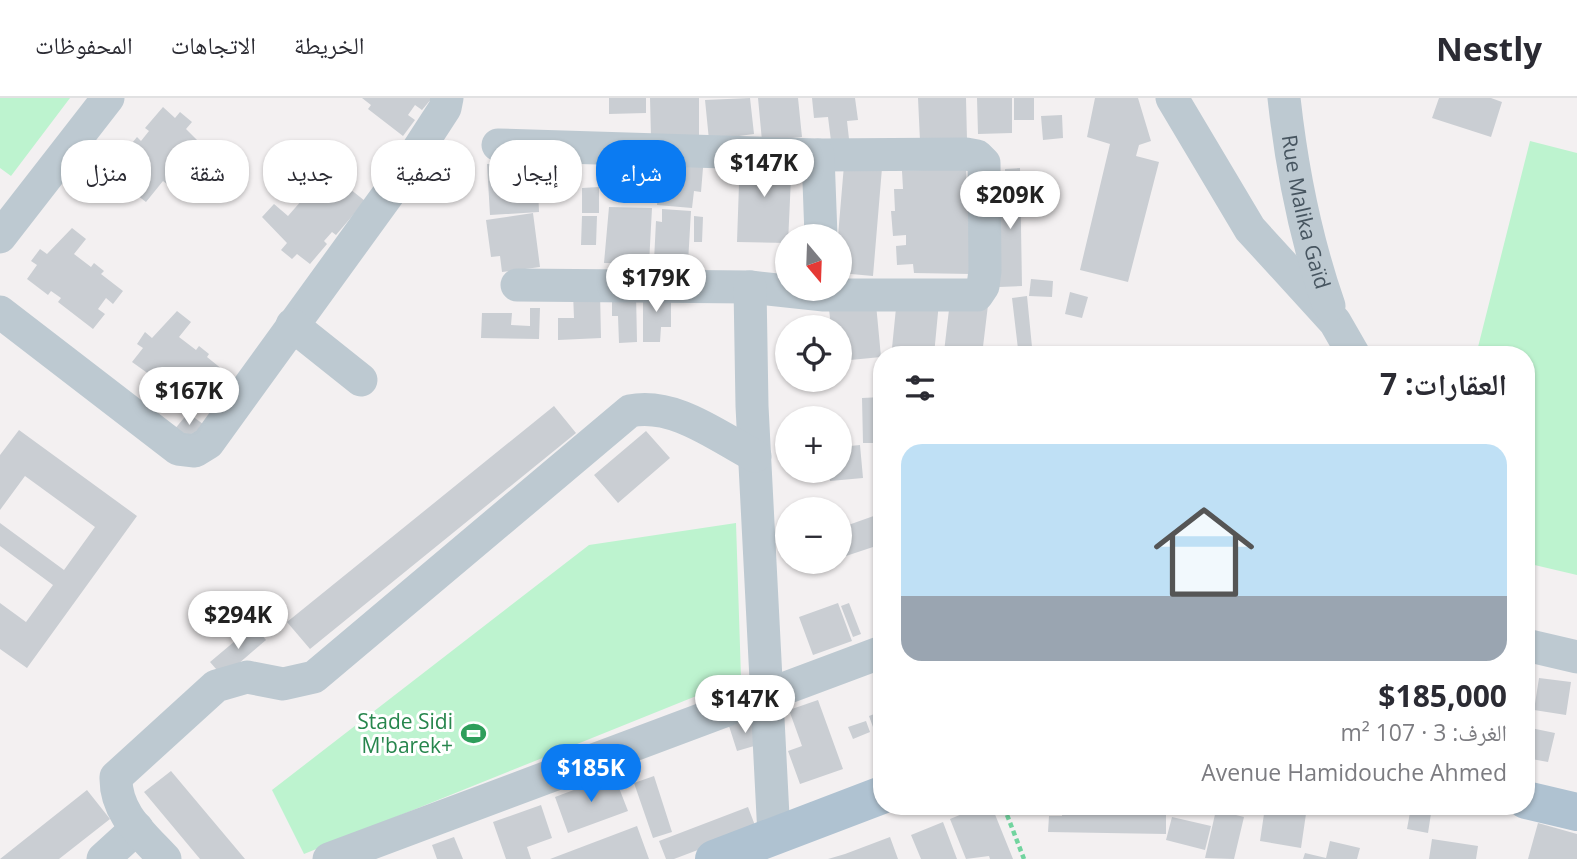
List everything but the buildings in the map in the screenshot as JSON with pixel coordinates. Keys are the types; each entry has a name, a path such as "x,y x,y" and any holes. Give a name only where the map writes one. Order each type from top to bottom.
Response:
{"main road":[{"path":"714,859 873,798"},
{"path":"1535,802 1577,812"}],"street":[{"path":"0,237 108,98"},
{"path":"0,312 178,449 195,451 208,443 397,182 445,108 447,98"},
{"path":"1172,98 1250,229 1335,321 1349,346"},
{"name":"Rue Malika Gaïd","path":"1284,98 1290,152 1308,245 1335,321"},
{"path":"582,148 818,155 977,156 984,163 985,271 977,295 852,293"},
{"path":"818,155 821,224"},
{"path":"517,285 775,289"},
{"path":"750,287 755,456 774,836"},
{"path":"292,326 361,380"},
{"path":"164,859 122,812 116,793 116,777 216,686 247,677 283,684 314,677 630,411 649,407 668,411 755,456"},
{"path":"1535,647 1577,657"},
{"path":"329,859 873,655"},
{"path":"103,859 137,828"}],"path":[{"path":"1007,815 1024,859"}],"green space":[{"path":"0,98 70,98 11,176 0,168"},
{"path":"1530,141 1577,153 1577,575 1535,565 1535,346 1478,346"},
{"name":"Stade Sidi M'barek+","path":"736,523 741,678 304,854 272,790 589,545"}],"place":[{"name":"Stade Sidi M'barek+","path":"473,734"}]}
